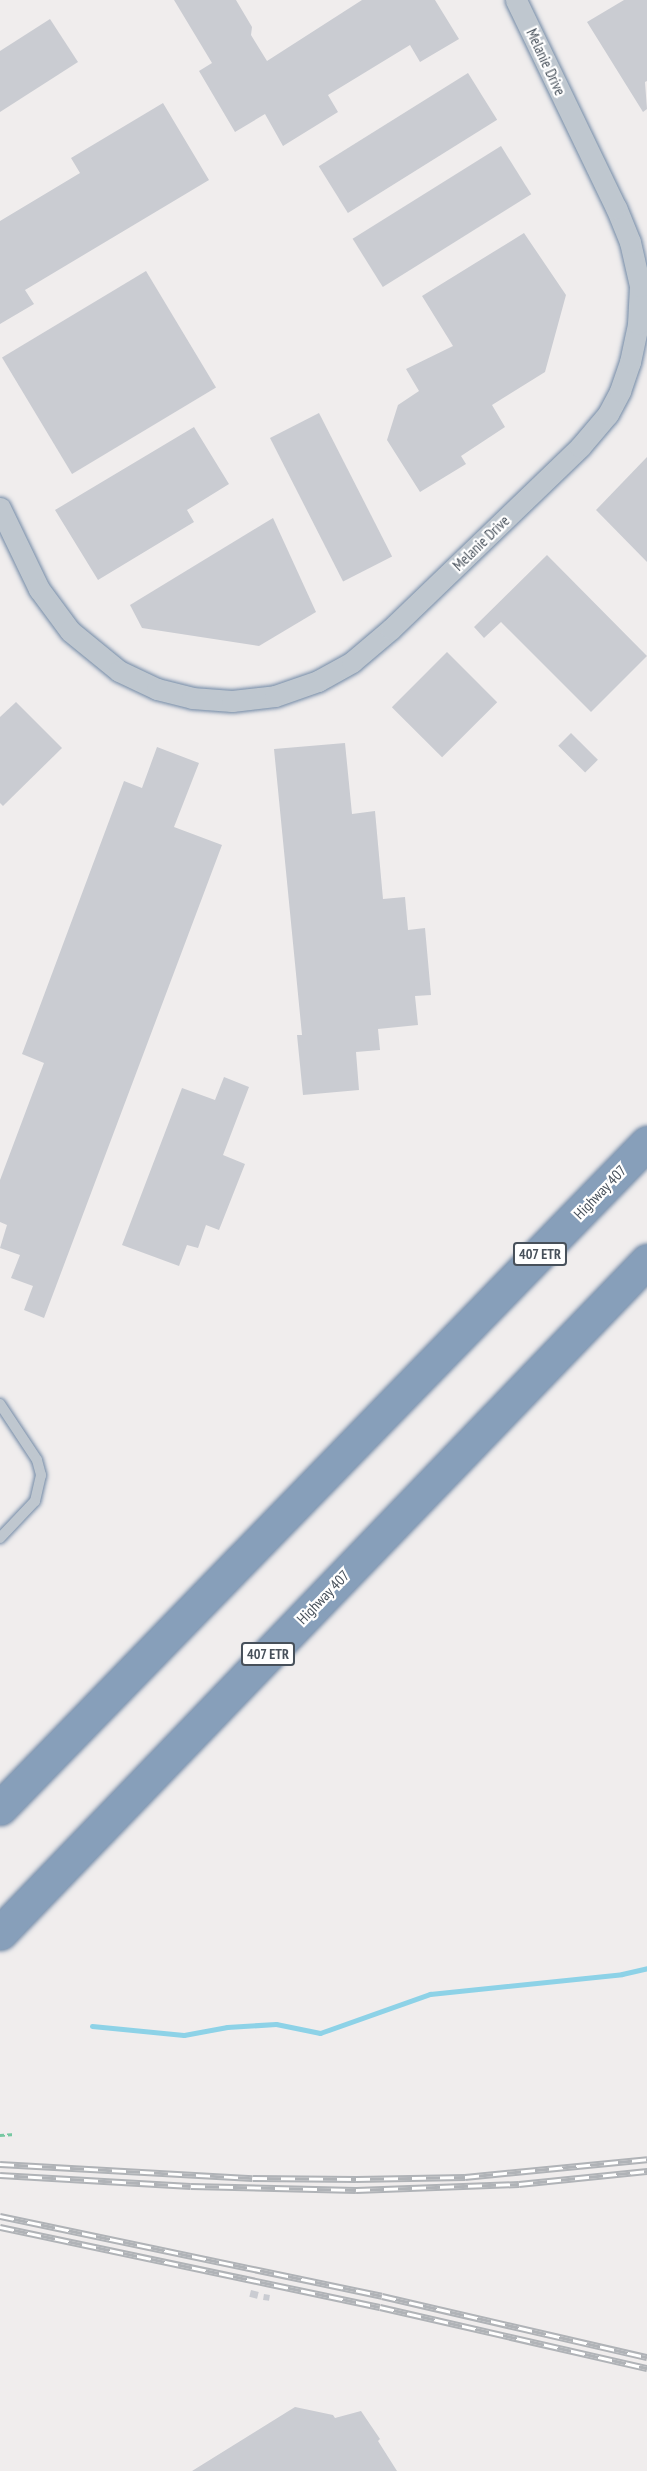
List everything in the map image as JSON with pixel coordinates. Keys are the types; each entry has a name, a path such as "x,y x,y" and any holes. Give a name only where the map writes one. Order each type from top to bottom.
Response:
{"highway":[{"name":"Highway 407","path":"0,1808 647,1143"},
{"name":"Highway 407","path":"0,1933 647,1261"}],"street":[{"name":"Melanie Drive","path":"0,508 39,589 65,624 119,671 157,689 192,698 232,701 275,696 318,681 352,662 391,629 580,447 608,414 620,391 630,362 638,324 640,286 630,242 616,208 516,0"}],"lane":[{"path":"0,1404 37,1460 41,1475 35,1501 0,1538"}],"path":[{"path":"0,2135 15,2134"}],"building":[{"path":"174,0 236,0 252,27 251,35 267,61 362,0 435,0 459,39 420,62 410,45 328,95 338,112 283,146 265,114 235,132 199,71 212,63"},
{"path":"624,0 647,0 647,81 645,82 647,109 643,112 587,22"},
{"path":"50,19 78,62 0,112 0,51"},
{"path":"468,73 497,120 348,213 319,166"},
{"path":"163,103 209,180 25,290 34,304 0,324 0,221 80,173 71,158"},
{"path":"501,146 531,194 383,287 353,239"},
{"path":"524,233 566,295 545,372 492,405 505,427 461,456 466,464 420,492 387,440 398,405 419,391 406,369 453,346 422,296"},
{"path":"146,271 216,388 72,474 2,358"},
{"path":"319,413 392,556 343,581 270,438"},
{"path":"194,427 229,484 187,510 194,522 98,580 55,510"},
{"path":"647,457 647,562 596,510"},
{"path":"273,518 316,612 259,646 142,628 130,605"},
{"path":"547,555 647,656 591,712 501,622 484,638 474,627"},
{"path":"447,652 497,702 442,757 392,707"},
{"path":"16,702 62,748 3,806 0,803 0,717"},
{"path":"571,733 598,760 585,773 558,746"},
{"path":"345,743 352,814 375,811 383,899 405,897 408,930 425,928 431,995 415,996 418,1025 378,1029 380,1050 356,1052 359,1090 303,1095 297,1035 302,1035 274,749"},
{"path":"157,747 199,763 174,827 222,845 44,1318 24,1310 33,1286 11,1278 20,1255 0,1248 7,1225 0,1222 0,1180 44,1063 22,1054 124,781 142,788"},
{"path":"224,1077 249,1087 223,1155 245,1164 219,1230 206,1225 198,1248 187,1245 179,1266 122,1245 182,1088 215,1100"},
{"path":"251,2290 259,2292 257,2299 249,2297"},
{"path":"264,2294 270,2295 269,2301 263,2300"},
{"path":"295,2407 333,2415 335,2418 361,2411 380,2439 378,2441 397,2471 192,2471"}],"waterway":[{"path":"92,2026 184,2035 227,2027 276,2024 320,2033 430,1994 622,1974 647,1968"}],"railway":[{"path":"0,2164 253,2178 356,2179 465,2177 647,2159"},
{"path":"0,2175 191,2186 356,2190 519,2184 647,2171"},
{"path":"0,2216 382,2296 647,2357"},
{"path":"0,2227 380,2307 647,2368"}]}
